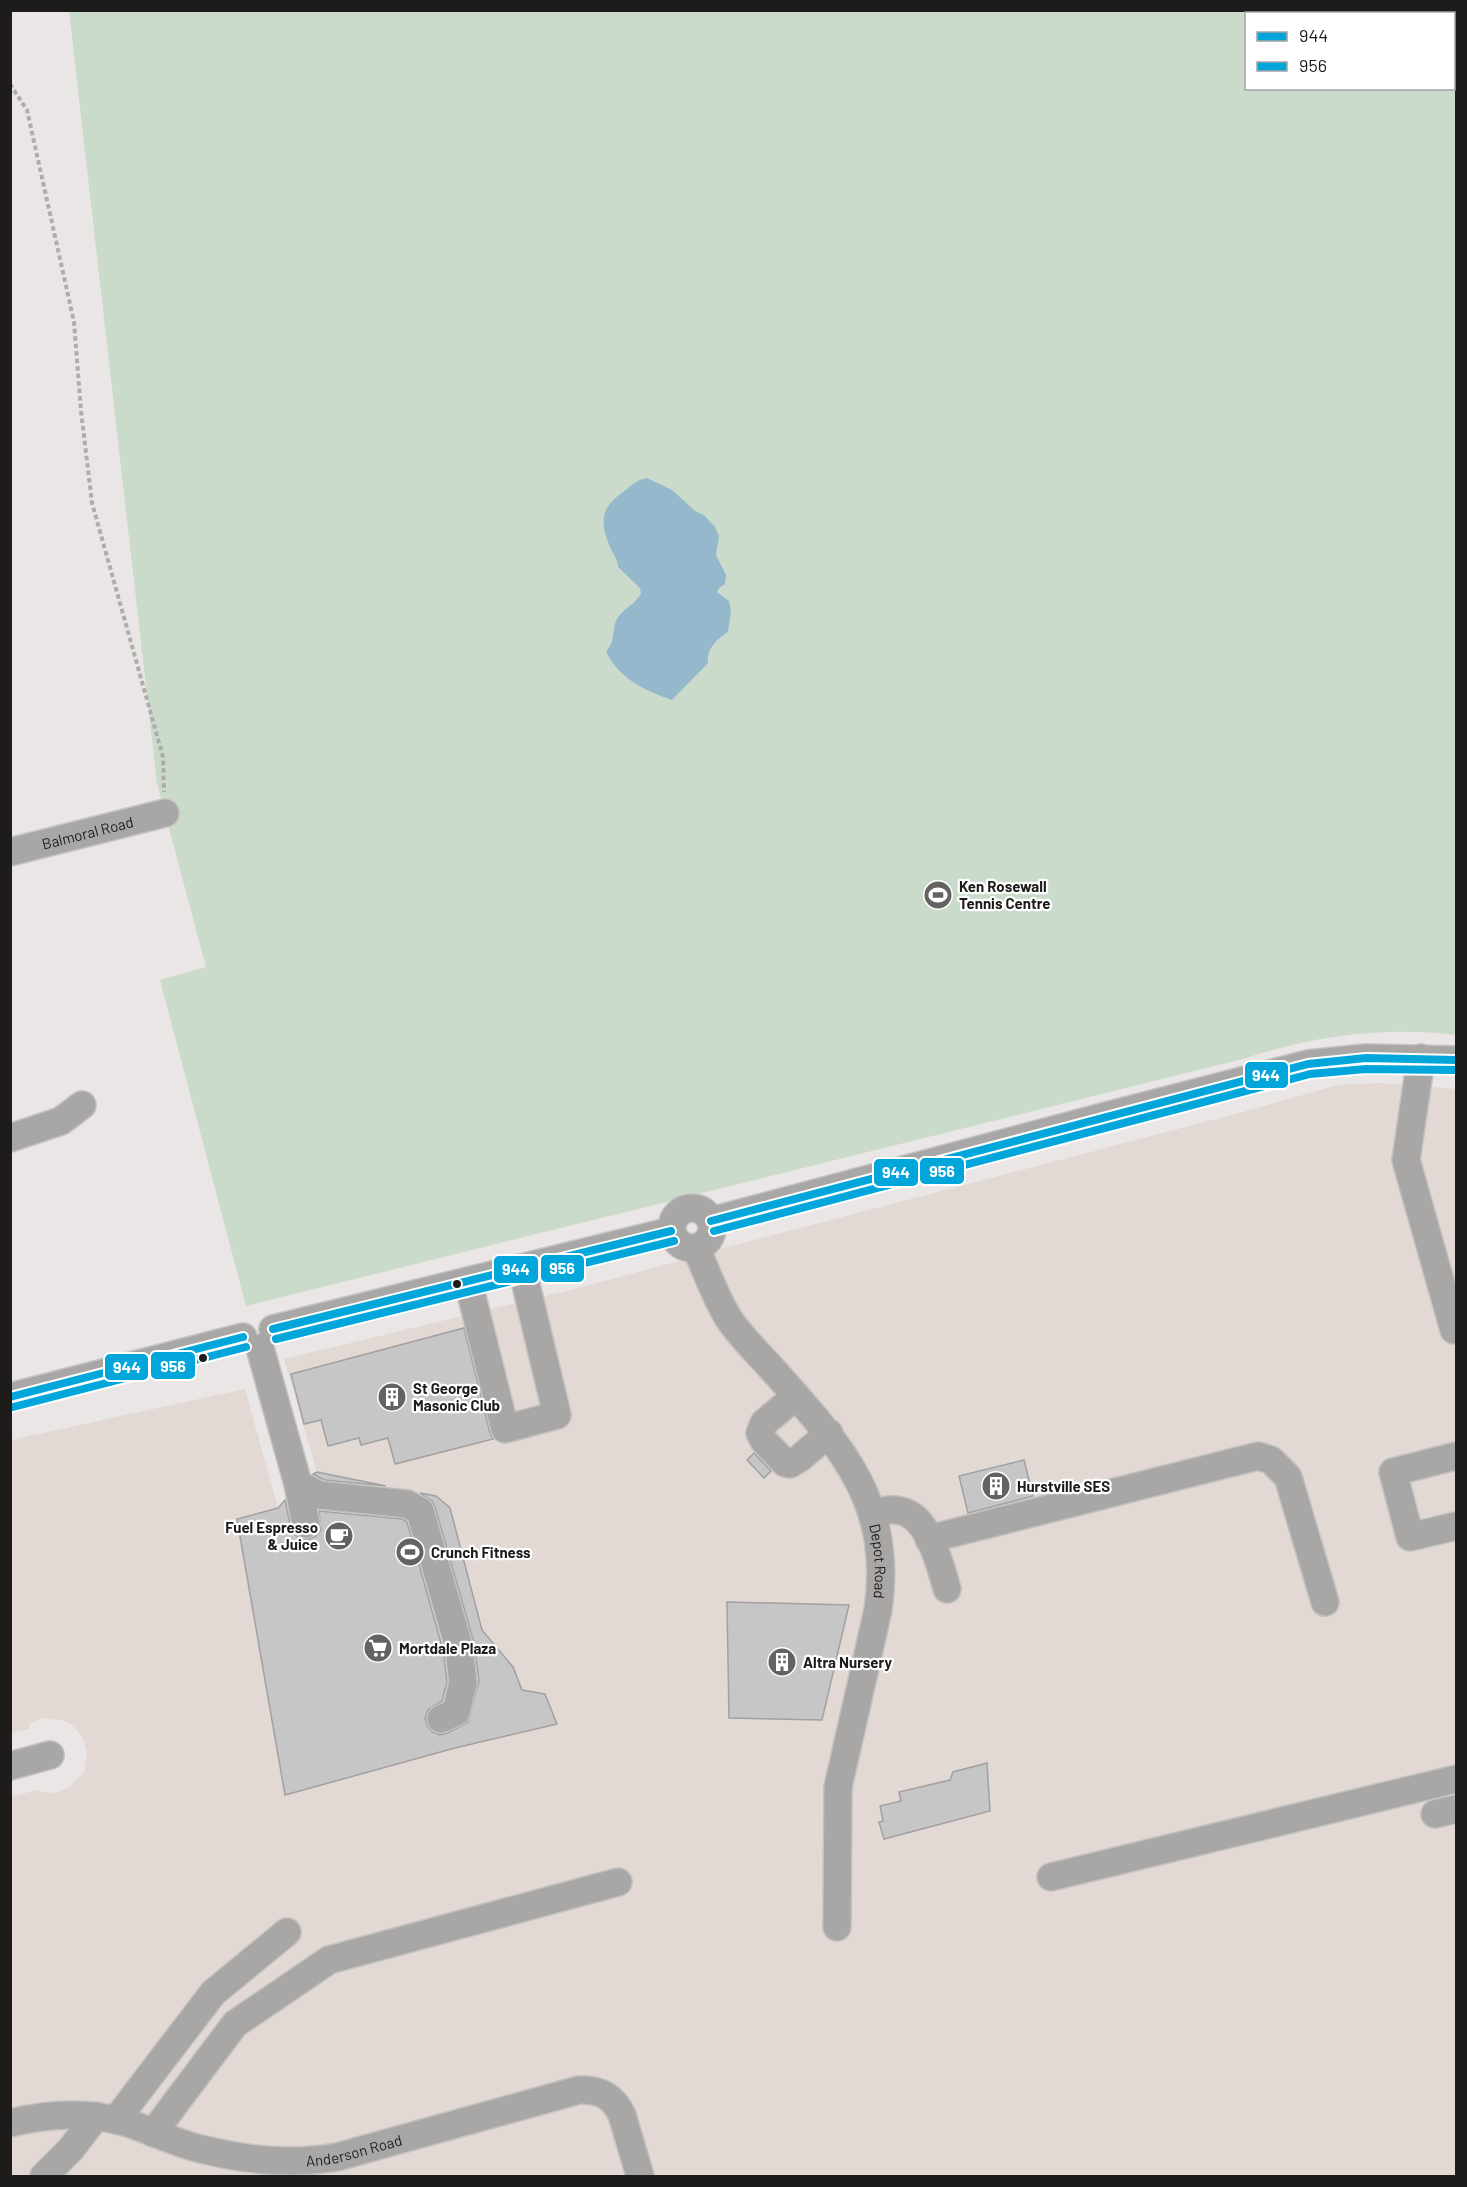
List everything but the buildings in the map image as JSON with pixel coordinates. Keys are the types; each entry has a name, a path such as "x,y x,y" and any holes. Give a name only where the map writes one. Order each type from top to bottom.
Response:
{"street":[{"name":"Balmoral Road","path":"10,852 165,813"},
{"path":"711,1221 1308,1064 1366,1058 1456,1060"},
{"path":"1421,1058 1406,1160 1454,1330 1456,1329"},
{"path":"10,1138 61,1121 82,1105"},
{"path":"690,1207 703,1211 711,1221 712,1228 708,1241 696,1248 677,1243 671,1231 674,1218 678,1213 690,1207"},
{"path":"10,1397 259,1338 468,1281 671,1231"},
{"name":"Depot Road","path":"696,1248 730,1321 829,1433 848,1460 873,1513 879,1539 881,1588 838,1787 837,1927"},
{"path":"468,1281 506,1428 557,1414 522,1268"},
{"path":"259,1338 298,1484 306,1524"},
{"path":"796,1396 764,1424 760,1433 764,1441 785,1463 790,1464 829,1433"},
{"path":"929,1539 1258,1456 1271,1460 1288,1477 1324,1602"},
{"path":"1456,1456 1393,1473 1410,1537 1456,1526"},
{"path":"298,1484 318,1495 407,1504 420,1511 459,1647 463,1683 456,1712 441,1719"},
{"path":"873,1513 893,1510 910,1514 919,1523 935,1549 947,1589"},
{"path":"10,1766 50,1755"},
{"path":"1051,1877 1456,1779"},
{"path":"153,2133 235,2024 329,1960 618,1882"},
{"path":"44,2176 106,2118 213,1993 286,1932"},
{"name":"Anderson Road","path":"10,2123 56,2114 106,2118 200,2149 291,2169 579,2090 588,2090 605,2093 618,2106 640,2176"}],"path":[{"path":"10,84 27,110 61,257 74,322 81,411 92,502 163,757 165,813"}],"shaded area":[{"path":"1378,1083 1456,1089 1456,2176 11,2176 11,1797 37,1790 48,1793 59,1792 69,1787 84,1772 87,1752 82,1736 71,1724 62,1720 42,1718 29,1724 30,1729 11,1733 11,1440 245,1389 278,1508 237,1520 285,1795 455,1748 557,1723 545,1694 522,1690 513,1667 482,1630 450,1508 436,1496 317,1472 284,1359 579,1288 1338,1085"}],"green space":[{"path":"69,11 1456,11 1456,1035 1375,1033 1295,1044 1243,1059 246,1306 160,980 206,967 157,783"}],"water":[{"path":"647,478 672,490 694,510 705,516 715,527 719,536 716,555 726,575 725,584 717,592 729,601 731,611 728,632 713,645 708,663 672,700 634,683 619,670 606,652 612,643 616,621 641,593 640,588 618,567 605,532 604,518 609,505 615,498 637,482"}],"transit line":[{"name":"944","path":"711,1221 1308,1064 1366,1058 1456,1060"},
{"name":"956","path":"714,1231 1310,1074 1366,1069 1456,1070"},
{"name":"944","path":"273,1329 671,1231"},
{"name":"956","path":"276,1339 674,1241"},
{"name":"944","path":"10,1397 243,1337"},
{"name":"956","path":"13,1407 246,1347"}],"place":[{"name":"Ken Rosewall Tennis Centre","path":"938,895"},
{"name":"St George Masonic Club","path":"392,1397"},
{"name":"Hurstville SES","path":"996,1486"},
{"name":"Fuel Espresso & Juice","path":"339,1536"},
{"name":"Crunch Fitness","path":"410,1552"},
{"name":"Mortdale Plaza","path":"378,1648"},
{"name":"Altra Nursery","path":"782,1662"}]}
